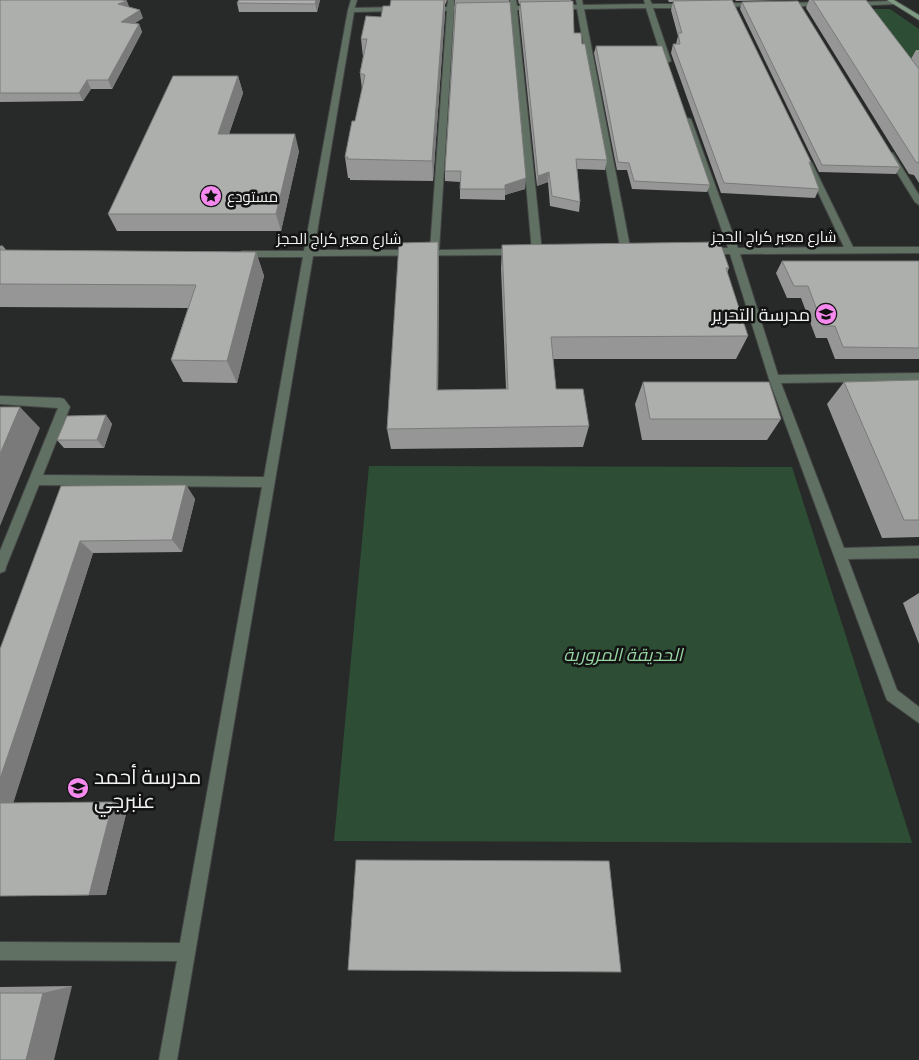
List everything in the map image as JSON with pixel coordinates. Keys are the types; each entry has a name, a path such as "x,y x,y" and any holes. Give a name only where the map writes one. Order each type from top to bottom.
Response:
{"street":[{"path":"797,2 803,13"},
{"path":"780,5 797,2 834,4"},
{"path":"843,4 892,2 919,18"},
{"path":"647,3 671,72"},
{"path":"551,8 579,4 647,3 695,6"},
{"path":"732,3 737,14"},
{"path":"705,6 732,3 761,5"},
{"path":"434,253 450,4"},
{"path":"423,9 450,4 477,8"},
{"path":"486,8 513,4 542,8"},
{"name":"شارع معبر كراج الحجز","path":"230,254 542,252 513,4"},
{"path":"579,4 626,252"},
{"path":"860,4 866,12"},
{"path":"168,1060 352,5 405,9"},
{"path":"684,110 734,251 774,379 892,695 919,716"},
{"path":"884,144 919,202"},
{"path":"804,154 850,251"},
{"name":"شارع معبر كراج الحجز","path":"695,252 919,250"},
{"path":"774,379 919,377"},
{"path":"0,400 50,400 60,402 64,407 0,567"},
{"path":"35,480 270,482"},
{"path":"839,554 919,552"},
{"path":"0,951 187,952"}],"green space":[{"path":"873,9 890,9 919,29 919,60 912,60"},
{"name":"الحديقة المرورية","path":"369,466 792,467 912,843 334,841"}],"building":[{"path":"0,0 122,0 127,1 118,4 140,10 121,22 139,24 108,80 87,80 79,93 0,93"},
{"path":"239,0 316,0 315,4 237,3"},
{"path":"391,0 444,0 432,161 347,159 348,157 345,157 352,121 355,121 365,75 360,73 367,39 361,39 366,16 381,17 383,6 390,6"},
{"path":"732,0 811,162 809,162 819,189 724,183 673,44 680,44 678,33 682,33 673,1"},
{"path":"813,0 866,0 919,69 919,163 916,162"},
{"path":"573,1 574,33 581,33 582,44 585,44 607,160 576,159 580,202 552,196 549,172 538,176 520,2"},
{"path":"798,1 900,167 822,165 742,2"},
{"path":"510,2 526,178 505,185 505,189 460,189 461,171 445,171 456,3"},
{"path":"596,46 662,46 710,185 634,181 629,163 618,162"},
{"path":"173,76 238,76 218,134 295,134 276,214 108,214"},
{"path":"438,242 437,390 508,389 502,245 720,242 729,268 726,268 748,336 551,337 556,389 583,389 589,426 387,429 399,243"},
{"path":"0,250 256,252 227,361 171,360 196,285 0,284"},
{"path":"782,261 919,261 919,348 843,347 835,326 823,326 808,286 794,286"},
{"path":"919,380 919,520 904,520 844,382"},
{"path":"643,382 769,382 781,419 650,419"},
{"path":"0,407 20,407 0,454"},
{"path":"106,415 97,440 57,440 67,416"},
{"path":"186,485 172,540 80,541 0,779 0,649 61,486"},
{"path":"113,802 89,895 0,896 0,803"},
{"path":"356,860 609,861 621,972 348,970"},
{"path":"0,993 43,993 26,1060 0,1060"}],"place":[{"name":"مستودع","path":"211,196"},
{"name":"مدرسة التحرير","path":"826,314"},
{"name":"مدرسة أحمد عنبرجي","path":"78,788"}]}
